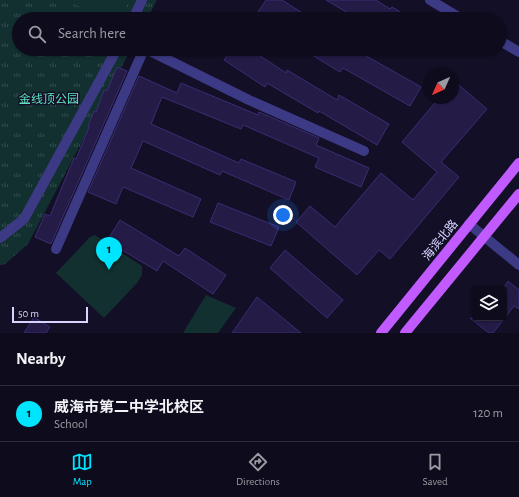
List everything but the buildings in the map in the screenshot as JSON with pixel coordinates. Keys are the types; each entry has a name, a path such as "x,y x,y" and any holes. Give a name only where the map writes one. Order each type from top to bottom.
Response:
{"main road":[{"name":"海滨北路","path":"381,333 519,163"},
{"path":"405,333 519,194"}],"street":[{"path":"136,12 142,0"},
{"path":"430,0 450,12"},
{"path":"507,45 519,52"},
{"path":"0,238 24,219 113,56"},
{"path":"56,249 142,56"},
{"path":"159,56 250,100 364,151"},
{"path":"469,224 519,265"}],"green space":[{"name":"金线顶公园","path":"0,0 157,0 151,12 12,12 12,56 127,56 28,244 5,264 0,265"},
{"path":"68,0 130,0 123,12 89,12"},
{"path":"95,235 142,266 142,275 137,283 104,318 56,273 90,237"},
{"path":"206,295 236,308 218,333 183,333"}],"place":[{"name":"威海市第二中学北校区","path":"109,270"}]}
